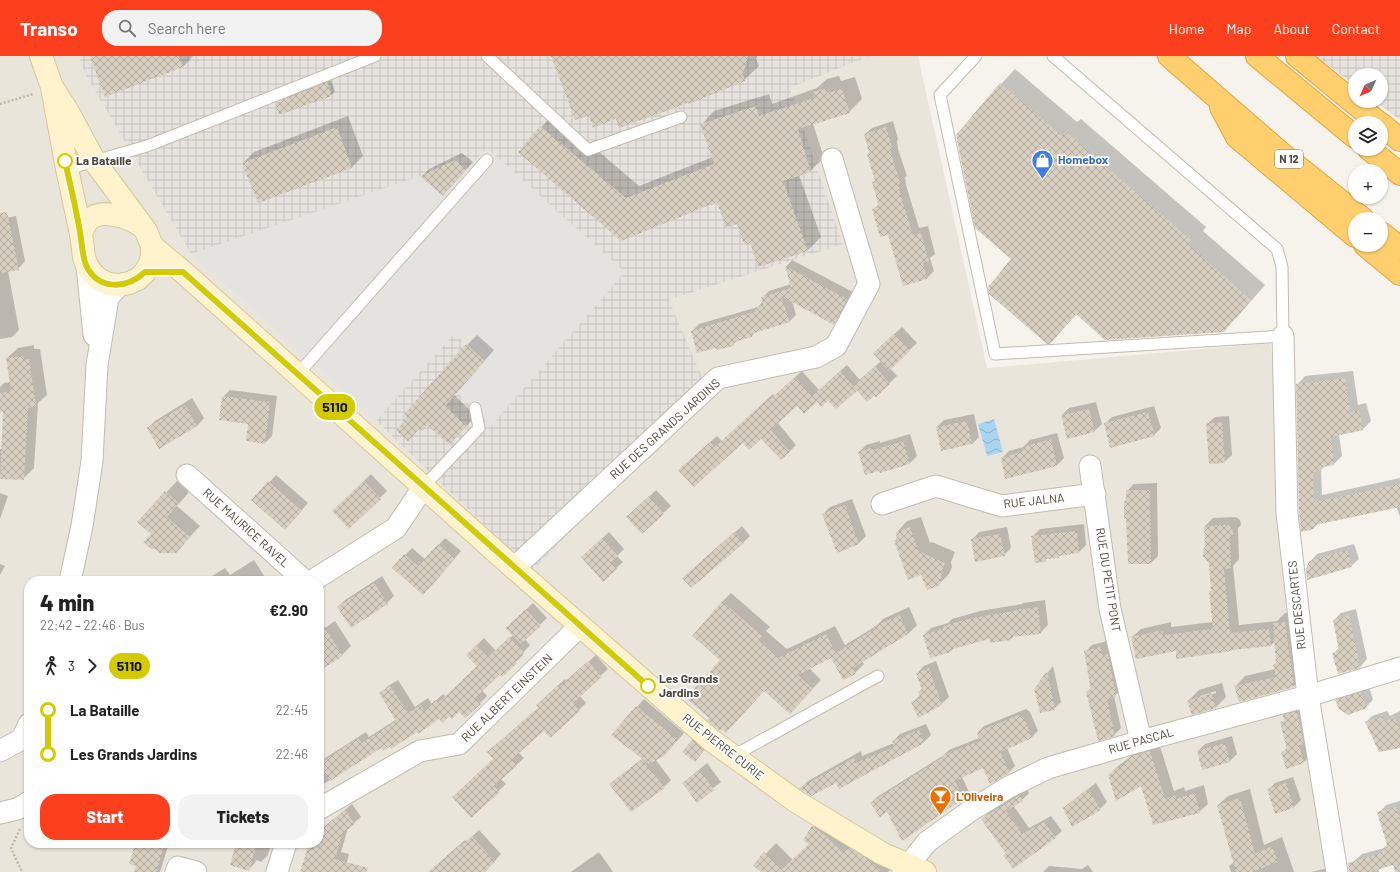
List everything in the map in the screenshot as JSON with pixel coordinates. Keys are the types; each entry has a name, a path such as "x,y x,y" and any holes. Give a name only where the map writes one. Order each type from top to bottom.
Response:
{"highway":[{"name":"N 12","path":"1169,56 1282,154 1355,212"},
{"path":"1257,56 1348,132"},
{"path":"1297,56 1370,116"},
{"path":"1216,98 1237,137 1348,230"},
{"path":"1388,130 1400,140"},
{"path":"1378,156 1400,174"},
{"path":"1388,239 1400,248"},
{"path":"1373,252 1400,274"}],"street":[{"name":"RUE PIERRE CURIE","path":"41,56 52,88 67,170 81,234 84,257 87,266"},
{"name":"RUE PIERRE CURIE","path":"52,88 67,110 95,162 146,231 152,246 424,486 514,568 711,740 797,802 913,870"},
{"name":"RUE DES GRANDS JARDINS","path":"514,568 718,378 816,357 836,346 869,284 832,159"},
{"path":"81,234 89,220 100,214 120,216 131,219 140,224"},
{"path":"87,266 100,280 109,284 119,285 129,283 138,279 145,272 151,260 152,246"},
{"path":"87,266 97,365"},
{"path":"145,272 183,272"},
{"path":"71,576 82,526 92,461 97,365 108,298 119,285"},
{"name":"RUE DESCARTES","path":"1283,336 1287,513 1308,696 1337,872"},
{"name":"RUE DU PETIT PONT","path":"1090,466 1110,609 1141,741"},
{"name":"RUE MAURICE RAVEL","path":"186,475 299,576"},
{"path":"320,576 396,528 424,486"},
{"name":"RUE JALNA","path":"882,504 936,486 1002,506 1095,494"},
{"name":"RUE ALBERT EINSTEIN","path":"324,806 420,751 459,744 580,626"},
{"name":"RUE PASCAL","path":"913,870 927,842 970,810 1007,788 1048,768 1141,741 1308,696 1400,668"},
{"path":"0,751 22,739 24,735"},
{"path":"0,813 17,809 24,805"},
{"path":"277,872 284,848"},
{"path":"176,872 178,867 196,872"}],"lane":[{"path":"67,170 147,146 375,56"},
{"path":"487,56 588,150 680,117"},
{"path":"976,56 940,95 995,354 1283,336 1282,267 1277,249 1053,56"},
{"path":"298,374 487,160"},
{"path":"424,486 478,428 475,408"},
{"path":"733,756 878,676"}],"path":[{"path":"0,104 52,88"},
{"path":"20,827 11,848 22,872"}],"shaded area":[{"path":"0,56 79,56 85,74 191,254 376,421 532,571 669,300 843,244 790,88 870,56 918,56 987,368 1270,343 1339,872 0,872"},
{"path":"79,56 870,56 790,88 843,244 669,300 708,391 532,571 376,421 191,254 85,74"},
{"path":"1316,56 1400,56 1400,120 1384,108 1388,108 1388,68 1348,68 1348,81"},
{"path":"487,148 625,272 491,426 457,392 466,344 454,334 376,421 191,254 420,176 443,196"}],"water":[{"path":"994,419 1003,452 987,456 978,424"}],"building":[{"path":"90,56 179,56 183,67 105,97"},
{"path":"551,56 748,56 743,74 745,81 689,104 688,103 619,128 616,119 593,128 589,116 575,120"},
{"path":"327,82 332,96 279,115 275,103"},
{"name":"Homebox","path":"1000,83 1062,136 1066,132 1192,241 1189,245 1251,300 1224,332 1105,340 1076,314 1050,344 1047,344 989,294 988,287 1011,259 975,228 956,135"},
{"path":"825,88 827,93 842,89 850,113 798,129 811,172 783,181 808,251 758,267 750,243 744,245 737,224 726,228 717,202 621,241 518,152 540,126 626,198 714,164 700,124 756,106 759,116 814,98 813,92"},
{"path":"337,127 352,168 258,203 242,163"},
{"path":"886,127 892,147 890,148 892,156 900,183 898,184 900,193 913,235 921,233 929,261 923,263 927,279 903,286 888,235 880,237 872,209 879,207 872,182 875,181 867,154 869,153 864,134"},
{"path":"455,160 466,170 443,196 420,176"},
{"path":"7,212 19,270 0,273 0,213"},
{"path":"785,266 847,299 834,325 781,296 790,322 751,334 752,337 734,342 734,346 717,350 716,348 697,353 691,331 756,311 755,308 763,305 761,297 791,288"},
{"path":"894,334 910,351 889,371 873,353"},
{"path":"466,344 485,361 445,406 466,426 450,445 427,425 422,431 419,429 408,441 396,430 407,417 404,414"},
{"path":"23,356 24,360 29,359 36,406 28,408 24,480 0,479 3,411 0,412 0,393 11,391 6,358"},
{"path":"875,366 890,384 876,397 874,396 867,402 853,386"},
{"path":"840,371 857,391 836,409 828,401 821,407 816,400 817,402 804,414 797,406 771,430 790,452 781,460 761,439 749,450 743,443 694,487 678,470 710,442 715,447 766,400 767,402 795,377 812,396"},
{"path":"1345,378 1350,412 1359,410 1363,430 1331,437 1334,465 1322,467 1321,471 1313,472 1314,502 1400,484 1400,507 1315,525 1314,529 1301,532 1299,512 1296,384"},
{"path":"222,396 270,402 265,444 246,441 248,424 219,420"},
{"path":"185,405 197,426 159,449 147,428"},
{"path":"1089,409 1095,432 1067,439 1061,415"},
{"path":"1148,412 1155,436 1110,448 1104,423"},
{"path":"967,421 972,444 941,451 936,427"},
{"path":"1222,422 1225,463 1209,464 1206,424"},
{"path":"1051,439 1057,466 1005,479 1001,458 1023,451 1022,447"},
{"path":"903,441 910,464 880,473 879,471 865,475 858,452 873,447 873,450"},
{"path":"268,481 302,511 285,530 251,500"},
{"path":"364,481 381,499 349,529 332,511"},
{"path":"1126,490 1150,490 1151,564 1128,564 1126,519 1124,519 1124,501 1126,501"},
{"path":"165,491 179,503 167,517 190,537 176,553 160,553 155,549 151,549 143,542 151,534 137,522"},
{"path":"649,496 664,514 642,534 626,517"},
{"path":"845,505 859,544 837,553 822,514"},
{"path":"1228,525 1232,528 1233,535 1230,537 1231,568 1224,569 1230,633 1269,629 1271,646 1232,650 1176,659 1176,651 1136,659 1131,637 1162,630 1163,635 1213,629 1209,591 1211,591 1209,564 1203,556 1203,550 1205,547 1204,526"},
{"path":"910,527 919,553 921,552 945,563 939,586 927,590 921,575 908,580 894,540 897,542 896,532"},
{"path":"1077,531 1079,553 1059,556 1059,558 1047,559 1045,562 1035,563 1031,536"},
{"path":"734,532 744,543 691,588 682,578"},
{"path":"1000,534 1005,556 975,562 971,539"},
{"path":"602,538 618,556 611,562 617,569 603,582 581,557"},
{"path":"438,544 455,559 423,595 392,568 404,554 418,566"},
{"path":"1347,550 1352,567 1307,580 1306,569 1309,561"},
{"path":"374,583 388,604 351,628 337,607"},
{"path":"722,601 762,636 758,640 778,658 826,634 836,653 874,629 873,627 900,615 908,634 853,668 856,674 843,680 831,658 798,675 813,689 790,714 764,691 726,733 722,729 720,731 707,720 709,718 686,698 720,660 692,636"},
{"path":"1038,607 1041,634 1011,637 1011,640 990,643 989,639 950,650 951,652 930,658 923,635 944,628 943,626 972,618"},
{"path":"526,609 541,626 521,644 505,628"},
{"path":"1349,615 1360,668 1338,674 1332,653 1339,651 1333,620"},
{"path":"1285,622 1294,687 1239,702 1234,686 1276,677 1273,664 1276,664 1273,623"},
{"path":"324,627 343,656 324,668"},
{"path":"509,637 524,653 515,661 517,663 502,677 500,675 475,698 481,704 465,718 459,712 452,719 449,716 443,723 439,719 418,734 417,732 391,749 389,747 383,751 381,748 330,781 324,772 324,761 358,738 362,743 396,721 379,693 390,686 408,713 421,705 424,711 435,700 438,703 477,666 466,655 476,645 488,657"},
{"path":"1100,647 1102,655 1108,654 1116,697 1107,699 1115,736 1098,741 1086,692 1091,691 1084,651"},
{"path":"588,661 602,677 573,703 580,711 550,738 544,731 512,759 517,766 494,786 500,792 471,818 452,797 493,759 487,752 538,708 536,705 558,685 559,687"},
{"path":"929,668 942,705 918,718 911,702 921,698 918,692 922,691 916,673"},
{"path":"1047,671 1055,710 1040,713 1034,689"},
{"path":"1361,692 1367,708 1348,715 1339,709 1335,700"},
{"path":"1211,693 1216,708 1192,715 1187,701"},
{"path":"636,706 678,740 664,756 649,764 611,735"},
{"path":"1297,711 1304,744 1299,745 1304,763 1286,769 1281,752 1287,750 1280,722 1284,721 1283,715"},
{"path":"1019,715 1024,718 1032,738 1000,752 1010,773 990,784 983,768 955,781 963,799 902,841 887,812 880,817 870,803 943,757 942,756 979,741 977,732"},
{"path":"1381,716 1384,722 1394,716 1400,729 1400,748 1379,752 1365,722"},
{"path":"919,730 924,743 839,789 836,783 811,796 799,788 854,758 855,763 894,747 892,741"},
{"path":"692,740 704,750 695,762 682,752"},
{"path":"1225,743 1230,762 1202,770 1197,751"},
{"path":"1150,751 1165,799 1175,795 1176,799 1195,793 1200,813 1153,825 1141,786 1116,801 1108,775 1129,760 1128,757"},
{"path":"642,759 665,788 631,812 609,784"},
{"path":"700,770 714,790 697,803 682,783"},
{"path":"1286,783 1294,808 1275,814 1267,789"},
{"path":"1088,789 1101,810 1072,827 1063,808"},
{"path":"1020,795 1023,801 1006,811 1022,834 1044,822 1056,838 1013,869 1003,855 1006,854 981,819"},
{"path":"1240,798 1255,854 1272,846 1278,862 1252,872 1236,872 1217,805"},
{"path":"1396,807 1400,821 1400,872 1395,872 1393,865 1370,872 1349,872 1348,863 1382,853 1381,849 1388,848 1377,812"},
{"path":"345,810 355,824 342,834 335,859 368,868 367,872 300,872 307,848 324,848 324,826"},
{"path":"812,826 827,837 843,853 848,847 868,859 882,872 761,872 753,865 764,852 782,869 809,844 803,840"},
{"path":"472,836 495,862 484,872 428,872 458,846 459,847"},
{"path":"134,848 163,848 156,872 134,872 136,866 129,864"},
{"path":"235,848 256,848 249,871 230,865"}],"bus line":[{"name":"5110","path":"65,161 81,234 84,257 87,266 93,274 100,280 109,284 119,285 138,279 145,272 183,272 648,686"}],"place":[{"name":"La Bataille","path":"65,161"},
{"name":"Homebox","path":"1042,180"},
{"name":"Les Grands Jardins","path":"648,686"},
{"name":"L'Oliveira","path":"941,816"}]}
